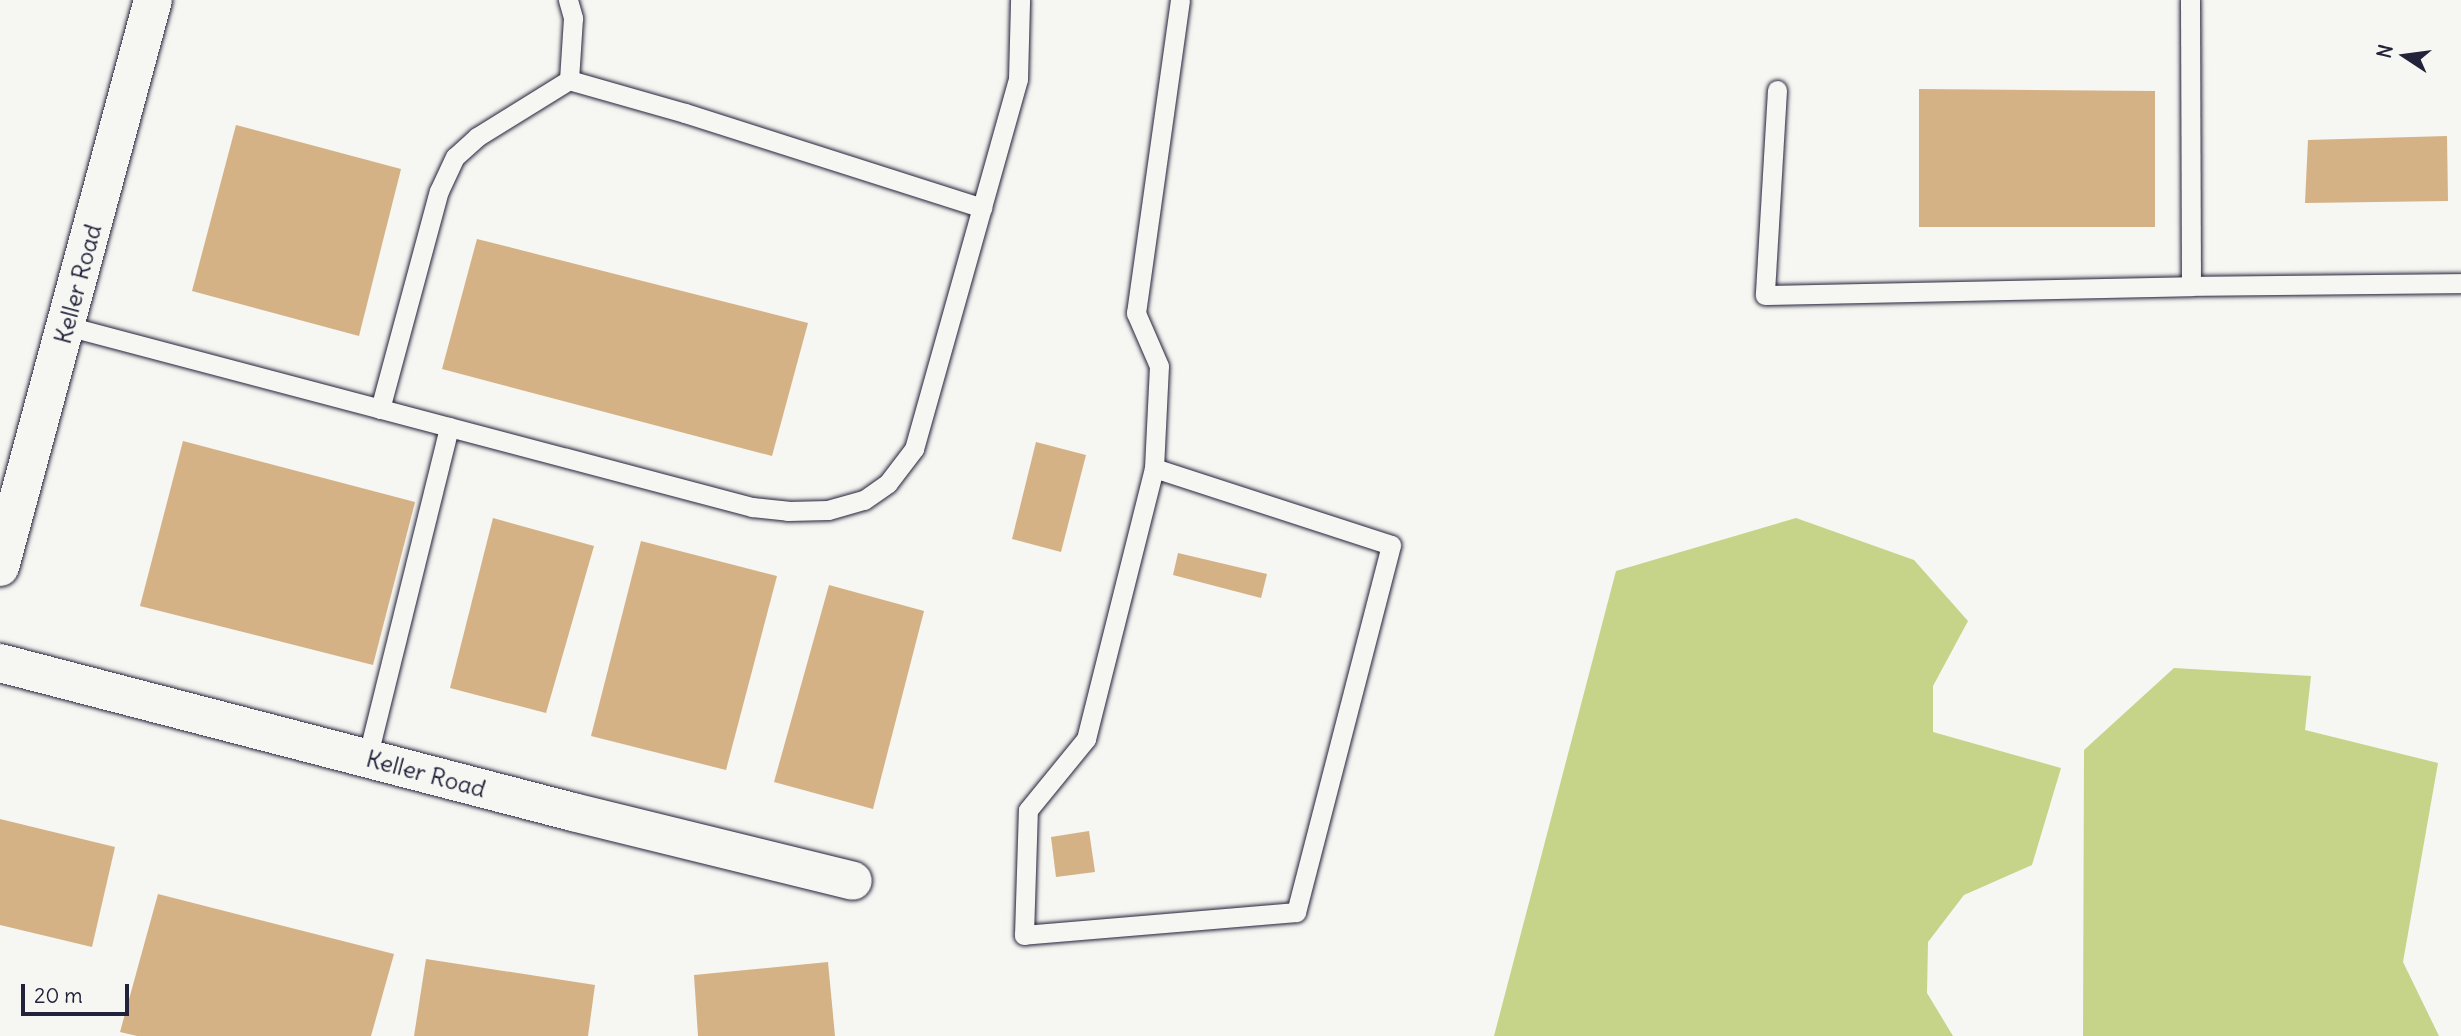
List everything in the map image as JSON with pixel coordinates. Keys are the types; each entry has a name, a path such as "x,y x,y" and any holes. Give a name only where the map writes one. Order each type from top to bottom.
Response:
{"street":[{"name":"Keller Road","path":"0,567 153,0"},
{"name":"Keller Road","path":"0,663 367,759 853,881"}],"lane":[{"path":"568,0 573,18 569,80"},
{"path":"67,326 752,507 788,511 828,510 864,500 888,483 914,449 1018,79 1020,0"},
{"path":"1154,468 1391,545 1296,912 1024,935 1028,810 1086,740 1154,468 1159,366 1136,313 1180,0"},
{"path":"2190,0 2191,286"},
{"path":"380,409 439,191 455,157 477,137 569,80 685,113 982,208"},
{"path":"1777,90 1765,295 2191,286 2461,284"},
{"path":"367,759 449,427"}],"green space":[{"path":"1796,518 1914,560 1968,621 1933,686 1933,732 2061,768 2032,865 1964,895 1928,942 1927,993 1953,1036 1494,1036 1616,571"},
{"path":"2174,668 2311,676 2305,730 2438,763 2403,962 2439,1036 2083,1036 2084,750"}],"building":[{"path":"1919,89 2155,91 2155,227 1919,227"},
{"path":"236,125 401,169 359,336 192,291"},
{"path":"2447,136 2448,201 2305,203 2308,140"},
{"path":"477,239 808,323 772,456 442,369"},
{"path":"183,441 415,502 373,665 140,606"},
{"path":"1036,442 1086,455 1061,552 1012,539"},
{"path":"493,518 594,546 546,713 450,688"},
{"path":"641,541 777,576 726,770 591,736"},
{"path":"1178,553 1267,574 1261,598 1173,575"},
{"path":"829,585 924,611 873,809 774,782"},
{"path":"0,819 115,847 92,947 0,925"},
{"path":"1089,831 1095,872 1056,877 1051,837"},
{"path":"158,894 394,954 371,1036 137,1036 120,1032"},
{"path":"426,959 595,985 588,1036 414,1036"},
{"path":"828,962 835,1036 698,1036 694,975"}]}
